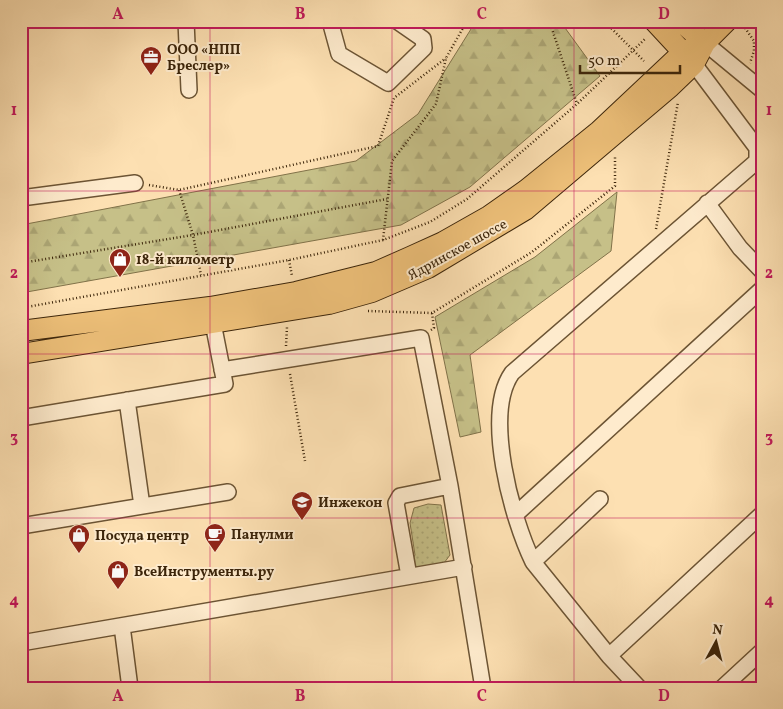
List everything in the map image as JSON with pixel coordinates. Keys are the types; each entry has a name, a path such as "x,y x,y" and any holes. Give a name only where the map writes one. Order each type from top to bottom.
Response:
{"main road":[{"path":"680,21 705,43"},
{"path":"649,30 689,58 705,43 738,24"},
{"name":"Ядринское шоссе","path":"21,354 211,315 376,272 443,242 489,216 526,190 689,58"},
{"name":"Ядринское шоссе","path":"21,331 211,315"}],"street":[{"path":"186,21 190,90"},
{"path":"330,21 339,54 388,83 424,48 423,39 397,21"},
{"path":"705,43 762,90"},
{"path":"639,688 609,656 533,562 515,515 508,486 499,412 505,383 512,373 757,160 757,148 689,58"},
{"path":"21,198 135,183"},
{"path":"707,203 740,248 762,270"},
{"path":"515,515 762,289"},
{"path":"21,418 225,384 211,315"},
{"path":"222,370 421,338 450,486 483,688"},
{"path":"127,400 142,506"},
{"path":"409,576 396,503 400,496 450,486"},
{"path":"21,526 228,492"},
{"path":"533,562 600,499"},
{"path":"609,656 762,514"},
{"path":"21,644 464,567"},
{"path":"122,626 130,688"},
{"path":"722,688 762,651"}],"path":[{"path":"383,240 392,161 436,104 446,58 466,21"},
{"path":"552,21 551,26 577,104"},
{"path":"604,21 644,60"},
{"path":"738,24 762,23"},
{"path":"738,24 754,41 754,51 749,60 750,64"},
{"path":"21,308 289,260 383,240 430,222 468,199 577,104 634,50 649,30"},
{"path":"135,183 178,190 378,146 394,98 446,58"},
{"path":"652,250 679,99"},
{"path":"670,110 677,104"},
{"path":"434,328 432,313 532,252 616,186 614,158 621,152"},
{"path":"178,190 192,235 201,276"},
{"path":"21,263 192,235 387,199"},
{"path":"289,260 293,280"}],"green space":[{"path":"476,21 560,21 600,76 470,187 401,225 21,293 21,225 356,161 418,114"},
{"path":"617,192 611,251 470,355 481,432 460,437 435,317 535,257"},
{"path":"428,504 441,505 450,555 441,567 415,572 410,564 415,555 410,523 414,508"}],"place":[{"name":"ООО «НПП Бреслер»","path":"151,76"},
{"name":"18-й километр","path":"120,278"},
{"name":"Инжекон","path":"302,521"},
{"name":"Панулми","path":"215,553"},
{"name":"Посуда центр","path":"79,554"},
{"name":"ВсеИнструменты.ру","path":"118,590"}]}
